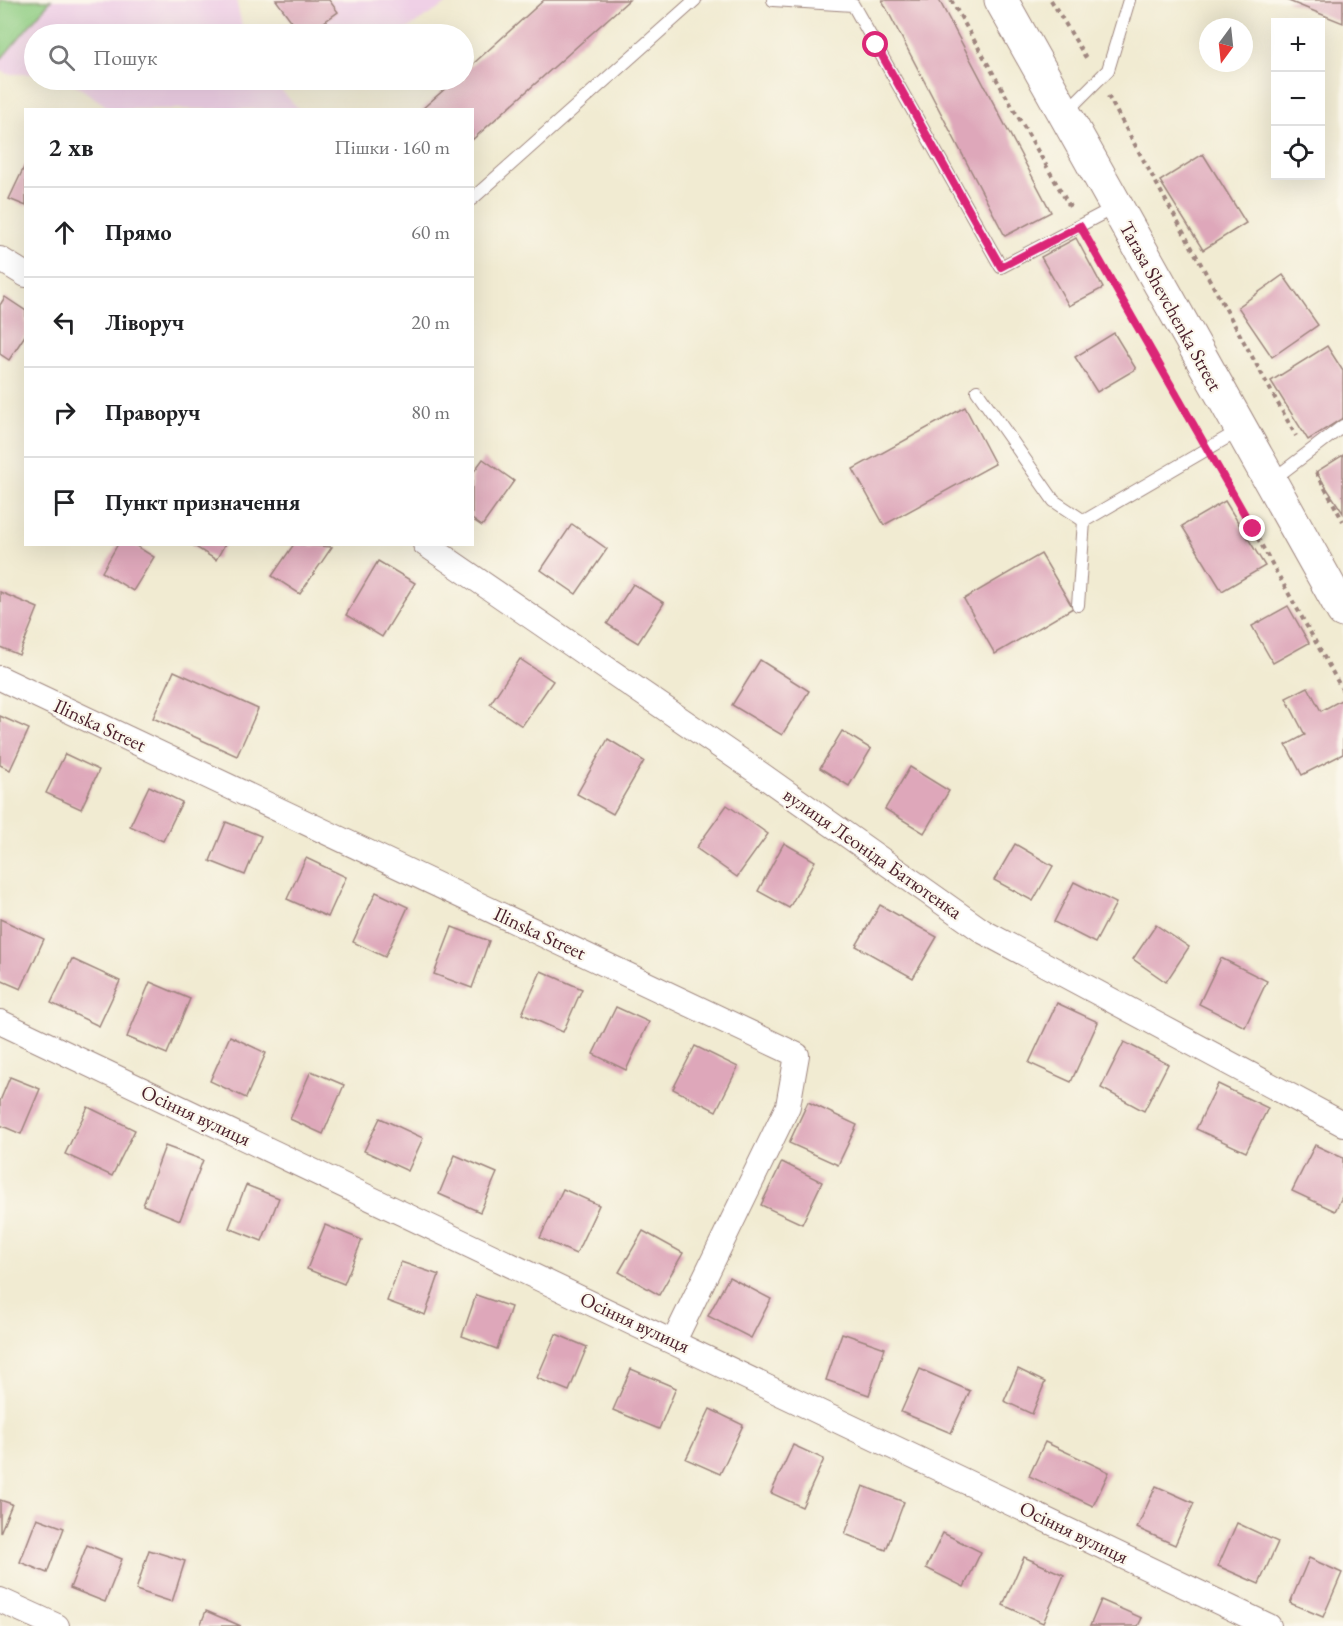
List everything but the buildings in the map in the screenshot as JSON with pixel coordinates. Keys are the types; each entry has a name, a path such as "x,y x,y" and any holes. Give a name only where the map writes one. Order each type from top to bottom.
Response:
{"main road":[{"name":"Tarasa Shevchenka Street","path":"1001,0 1343,611"}],"street":[{"path":"0,259 24,274"},
{"name":"вулиця Леоніда Батютенка","path":"428,546 759,773 984,932 1343,1124"},
{"name":"Ilinska Street","path":"0,678 797,1055 788,1106 674,1341"},
{"name":"Осіння вулиця","path":"0,1022 1269,1626"},
{"path":"0,1600 57,1626"}],"lane":[{"path":"474,197 695,0"},
{"path":"773,0 853,5 1001,267 1116,207"},
{"path":"1064,114 1108,70 1129,0"},
{"path":"978,391 1054,501 1084,521"},
{"path":"1270,482 1343,426"},
{"path":"1084,521 1241,430"},
{"path":"1078,605 1084,521"}],"path":[{"path":"951,0 1208,449 1343,691"},
{"path":"1052,0 1099,80 1343,521"}],"shaded area":[{"path":"0,0 236,0 242,24 24,24 24,74 7,74 0,70"},
{"path":"274,0 453,0 415,24 293,24"},
{"path":"83,90 281,90 298,108 110,108"}],"green space":[{"path":"0,0 51,0 31,24 24,24 24,32 2,58 0,56"}],"route":[{"path":"876,45 1001,267 1080,226 1253,529"}]}
